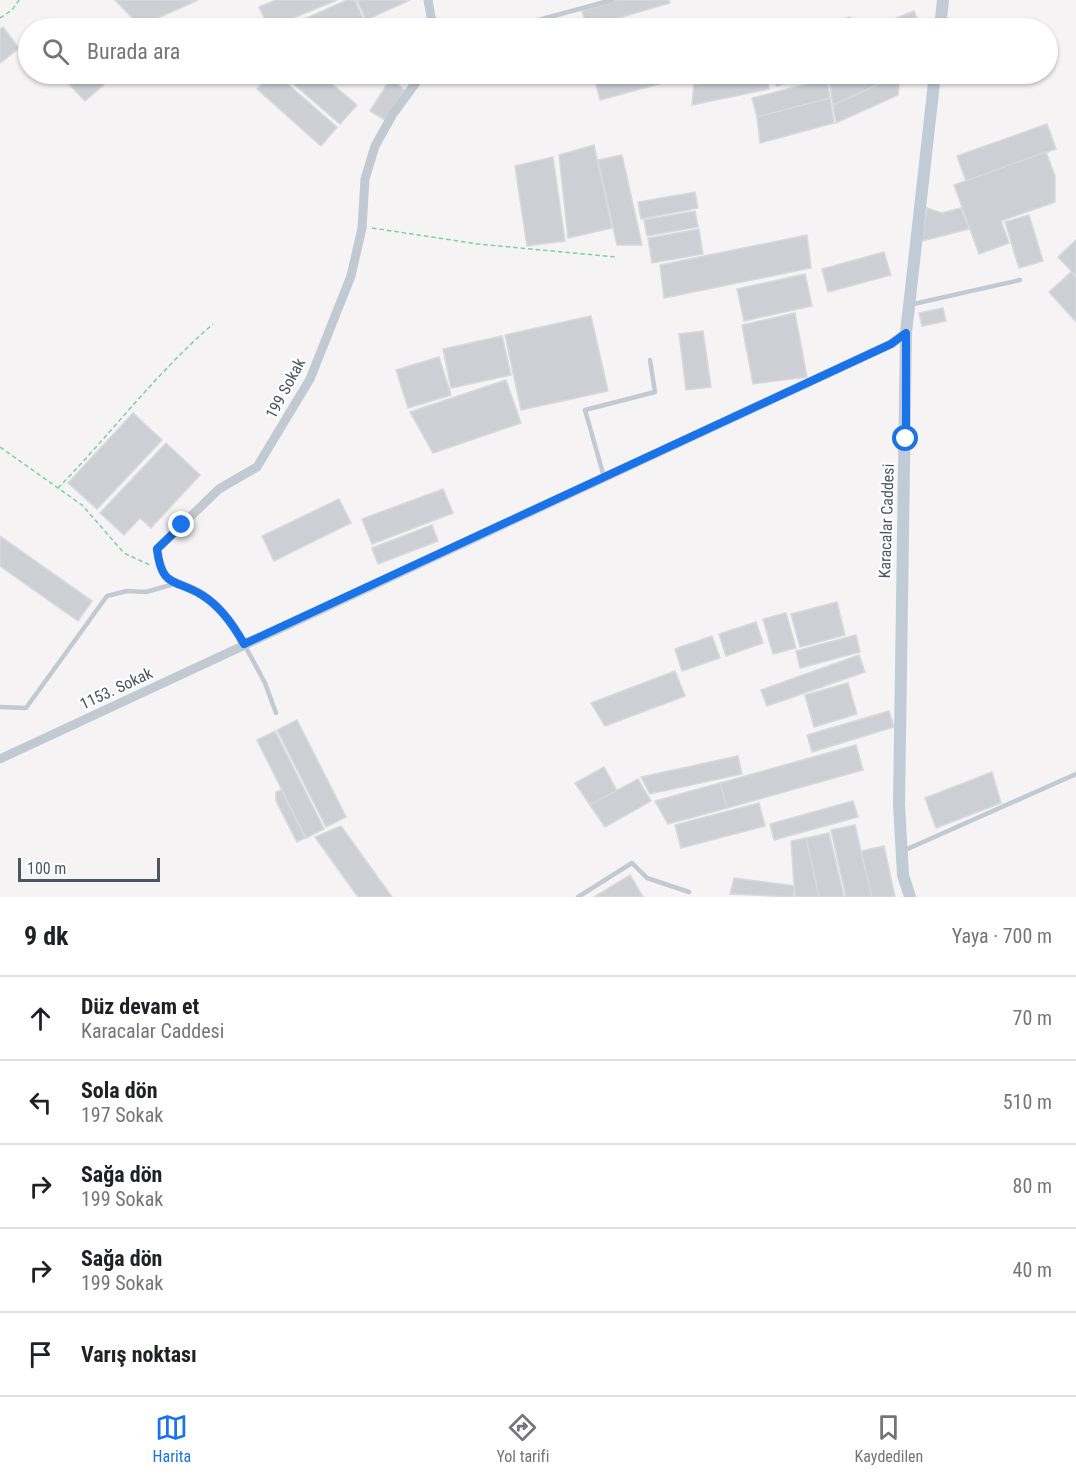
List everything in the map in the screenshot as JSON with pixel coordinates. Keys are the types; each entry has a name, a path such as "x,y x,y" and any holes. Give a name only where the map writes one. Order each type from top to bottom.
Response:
{"street":[{"path":"428,0 431,18"},
{"path":"941,18 943,0"},
{"name":"199 Sokak","path":"159,568 157,549 219,489 257,467 310,379 351,276 362,228 365,178 375,146 393,114 415,84"},
{"name":"Karacalar Caddesi","path":"910,897 903,875 901,852 901,582 906,333 934,84"},
{"name":"1153. Sokak","path":"0,759 891,344 906,333"},
{"path":"159,568 174,584 202,595 231,621 244,644"}],"lane":[{"path":"546,18 612,0"},
{"path":"909,305 1020,280"},
{"path":"604,477 585,410 655,392 650,360"},
{"path":"0,707 26,708 107,596 127,591 146,592 174,584"},
{"path":"244,644 265,683 276,713"},
{"path":"901,852 1076,774"},
{"path":"578,897 632,863 647,878 689,892"}],"path":[{"path":"0,18 12,10 19,0"},
{"path":"362,228 395,230 478,244 616,257"},
{"path":"58,488 99,446 174,361 213,324"},
{"path":"0,447 82,505 124,553 159,568"}],"building":[{"path":"115,0 198,0 158,18 132,18"},
{"path":"276,0 337,0 293,18 264,18 259,7"},
{"path":"347,0 355,0 363,18 306,18"},
{"path":"357,0 410,0 370,18 365,18"},
{"path":"618,0 669,0 670,3 618,18 584,18 582,11"},
{"path":"914,11 917,18 897,18"},
{"path":"3,27 18,49 0,63 0,29"},
{"path":"69,84 105,84 85,101"},
{"path":"262,84 288,84 337,127 321,146 257,89"},
{"path":"294,84 332,84 357,105 340,124"},
{"path":"387,84 398,84 404,90 385,120 370,111"},
{"path":"596,84 659,84 600,100"},
{"path":"768,84 769,89 692,105 694,85"},
{"path":"807,84 828,84 830,98 757,117 752,98"},
{"path":"830,84 878,84 833,105"},
{"path":"880,84 899,84 898,95 836,123 833,105"},
{"path":"830,98 834,123 760,143 757,117"},
{"path":"1047,124 1056,149 966,181 957,156"},
{"path":"594,145 612,228 568,238 559,155"},
{"path":"1046,152 1055,176 1055,202 1001,221 1009,243 979,254 954,185"},
{"path":"622,155 642,245 617,245 598,160"},
{"path":"553,157 565,241 527,246 515,166"},
{"path":"695,192 698,208 641,219 638,202"},
{"path":"927,208 942,213 961,208 969,229 922,241"},
{"path":"695,211 698,227 647,236 644,220"},
{"path":"1029,215 1043,261 1019,268 1005,222"},
{"path":"699,229 703,254 652,263 648,238"},
{"path":"807,235 811,268 664,298 660,265"},
{"path":"1076,240 1076,276 1058,257"},
{"path":"884,252 891,275 828,292 822,269"},
{"path":"1071,272 1076,278 1076,322 1049,292"},
{"path":"805,274 812,306 744,321 737,289"},
{"path":"943,308 946,321 922,326 919,313"},
{"path":"795,313 807,377 753,384 742,325"},
{"path":"591,316 608,391 521,410 505,335"},
{"path":"703,331 711,387 686,390 679,334"},
{"path":"502,336 511,375 451,388 443,349"},
{"path":"439,357 451,395 408,408 396,370"},
{"path":"506,380 521,423 433,453 410,412"},
{"path":"133,413 162,440 97,509 68,483"},
{"path":"166,443 200,475 151,528 140,518 124,535 100,513"},
{"path":"443,489 453,513 372,544 362,519"},
{"path":"339,499 351,523 274,561 262,536"},
{"path":"432,525 438,541 378,564 372,548"},
{"path":"0,536 92,601 78,621 0,566"},
{"path":"837,602 845,635 800,647 791,614"},
{"path":"786,613 796,648 773,654 763,619"},
{"path":"756,622 763,643 726,656 719,634"},
{"path":"856,635 860,652 800,668 796,651"},
{"path":"712,636 720,658 682,671 675,649"},
{"path":"859,655 865,672 767,706 761,690"},
{"path":"675,671 685,696 605,726 591,703"},
{"path":"848,683 857,714 814,727 805,695"},
{"path":"889,711 894,727 812,752 807,735"},
{"path":"297,720 346,817 326,827 277,730"},
{"path":"275,731 324,829 306,838 257,740"},
{"path":"856,745 863,770 727,808 720,783"},
{"path":"738,756 742,774 650,794 641,777"},
{"path":"604,767 617,791 590,805 575,783"},
{"path":"992,772 1001,803 936,828 925,798"},
{"path":"638,779 651,801 605,827 590,805"},
{"path":"720,783 727,808 668,824 655,801"},
{"path":"281,790 305,838 297,842 276,801 276,792"},
{"path":"853,801 858,817 774,840 770,824"},
{"path":"759,803 765,826 681,848 675,825"},
{"path":"855,825 872,897 846,897 831,830"},
{"path":"341,826 392,897 358,897 315,837"},
{"path":"829,833 844,897 819,897 806,838"},
{"path":"806,838 819,897 795,897 791,841"},
{"path":"884,846 895,897 872,897 861,851"},
{"path":"630,875 643,897 594,897"},
{"path":"734,878 795,886 793,897 730,894"}],"route":[{"path":"182,525 157,549 159,568 174,584 202,595 231,621 244,644 891,344 906,333 906,439"}]}
